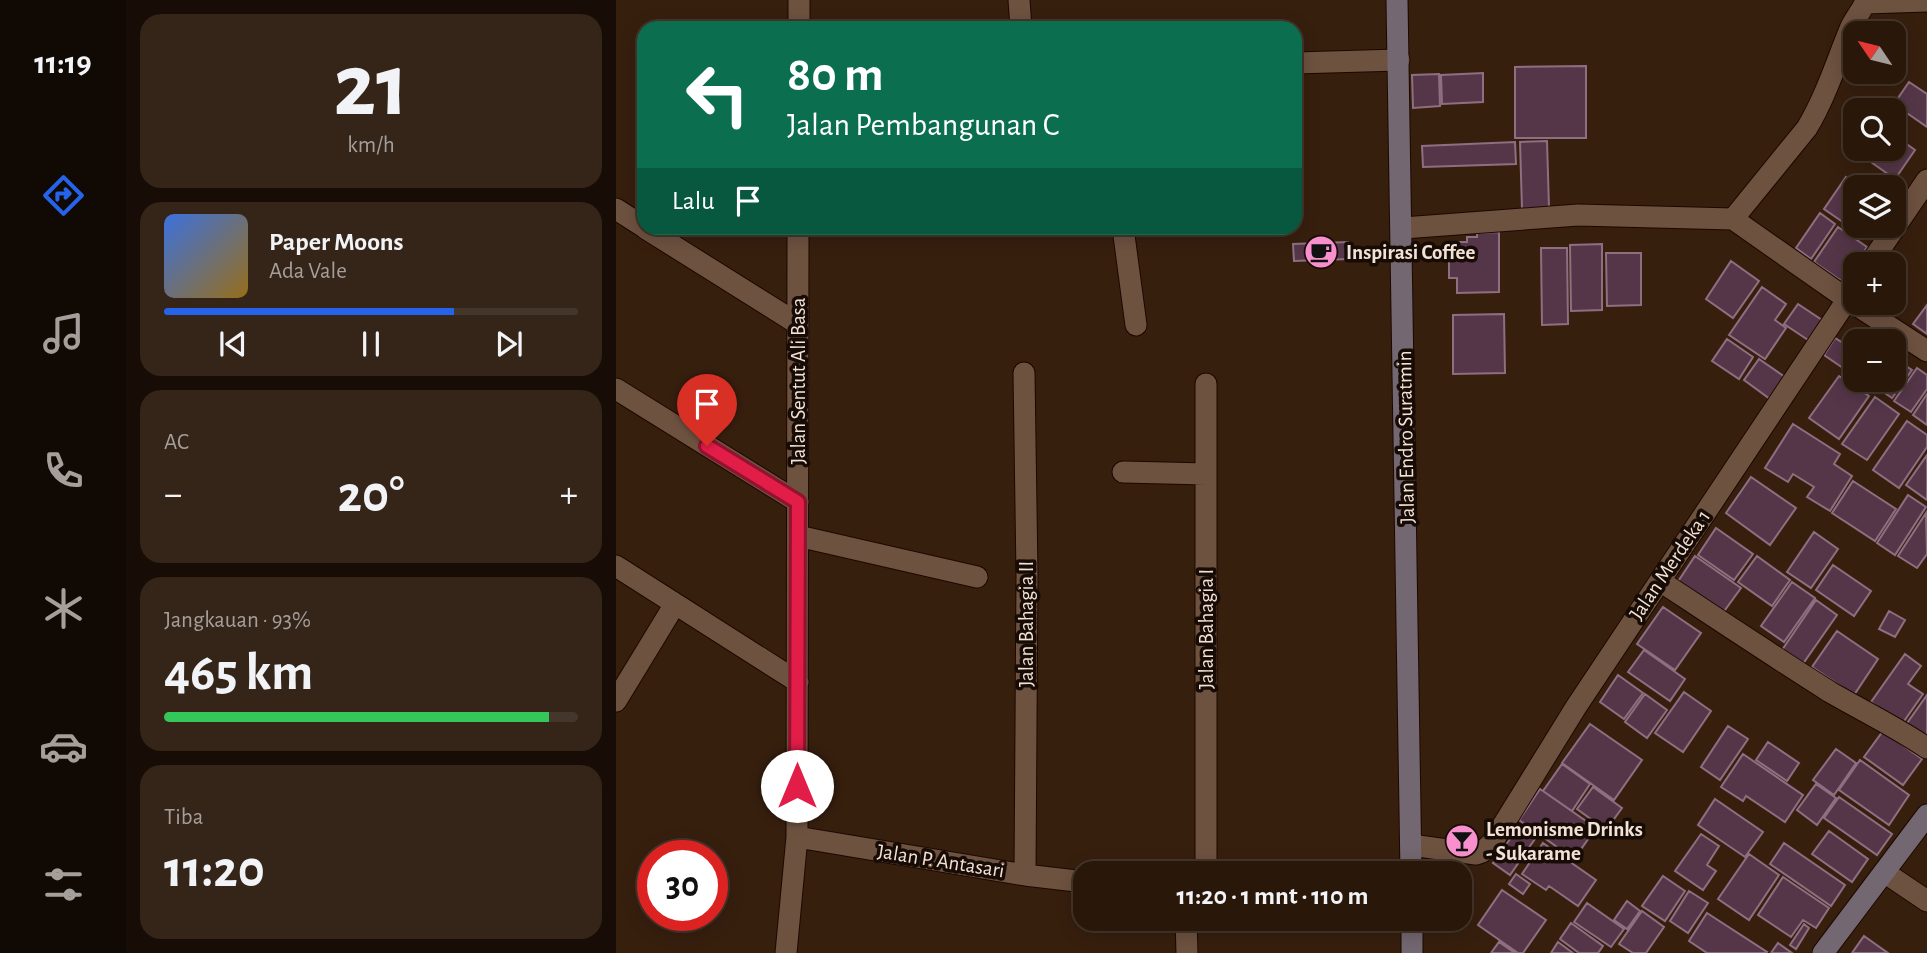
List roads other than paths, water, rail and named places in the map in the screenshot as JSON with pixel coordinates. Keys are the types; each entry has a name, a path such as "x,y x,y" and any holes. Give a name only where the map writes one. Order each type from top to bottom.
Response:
{"main road":[{"name":"Jalan Endro Suratmin","path":"1397,0 1403,228 1411,861"},
{"path":"1823,953 1927,815"},
{"path":"1412,931 1412,953"}],"street":[{"path":"799,0 799,21"},
{"path":"1019,0 1020,21"},
{"path":"1732,219 1807,128 1817,112 1853,22 1866,1 1927,1"},
{"path":"1302,63 1399,60"},
{"path":"1878,252 1927,180"},
{"path":"616,209 637,222"},
{"path":"1403,228 1578,215 1732,219 1843,288"},
{"path":"657,235 798,324"},
{"name":"Jalan Sentut Ali Basa","path":"786,953 797,837 798,235"},
{"path":"1125,235 1136,325"},
{"name":"Jalan Merdeka 1","path":"1411,845 1470,853 1482,852 1487,848 1576,707 1843,305"},
{"path":"1880,315 1927,351"},
{"name":"Jalan Bahagia II","path":"1024,373 1027,575 1025,875"},
{"name":"Jalan Bahagia I","path":"1206,384 1206,861"},
{"path":"616,389 798,502"},
{"path":"1123,472 1206,474"},
{"path":"798,536 977,578"},
{"path":"616,566 797,682"},
{"path":"1660,580 1813,681 1868,715 1895,726 1927,748"},
{"path":"616,701 675,604"},
{"name":"Jalan P. Antasari","path":"797,837 1073,881"},
{"path":"1884,872 1927,901"},
{"path":"1186,931 1187,953"}],"place":[{"name":"Inspirasi Coffee","path":"1321,252"},
{"name":"Lemonisme Drinks - Sukarame","path":"1462,841"}]}
